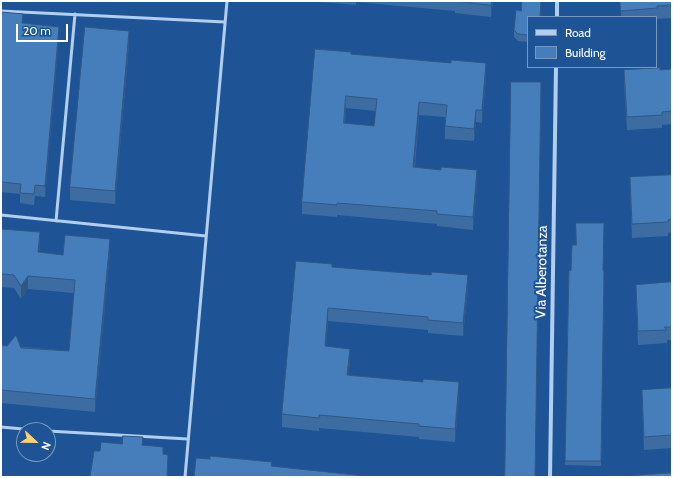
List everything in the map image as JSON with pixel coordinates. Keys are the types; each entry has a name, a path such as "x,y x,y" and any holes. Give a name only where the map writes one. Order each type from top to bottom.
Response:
{"street":[{"path":"557,1 557,16"},
{"name":"Via Alberotanza","path":"550,477 556,68"}],"lane":[{"path":"185,477 227,1"},
{"path":"1,10 225,22"},
{"path":"56,221 75,14"},
{"path":"1,215 206,236"},
{"path":"1,427 16,428"},
{"path":"56,431 188,439"}],"building":[{"path":"455,1 492,1 491,5"},
{"path":"522,1 541,1 540,16 527,16 527,35 518,34 514,30 516,10 521,11"},
{"path":"620,1 672,1 672,5 657,6 657,8 621,11"},
{"path":"1,12 23,14 22,23 59,27 45,186 35,185 34,194 20,193 21,184 1,182"},
{"path":"85,27 129,31 115,191 70,187"},
{"path":"315,49 351,52 351,54 451,63 451,60 486,63 482,110 476,110 474,129 445,126 447,105 419,102 413,167 441,170 441,167 477,170 473,217 437,214 437,211 337,203 337,205 302,202","holes":["346,96 377,99 374,126 344,123"]},
{"path":"660,68 660,70 672,69 672,111 662,112 662,115 627,117 624,70"},
{"path":"511,82 541,82 535,477 505,477"},
{"path":"672,175 672,219 668,220 668,222 632,224 630,177"},
{"path":"576,223 604,223 601,461 565,461 569,270 571,271 572,245 576,245"},
{"path":"1,229 40,232 38,252 63,255 65,235 110,239 95,399 1,390 1,345 7,346 16,335 21,348 69,351 75,280 28,276 21,286 14,275 1,274"},
{"path":"296,261 332,264 332,267 431,275 432,272 468,275 463,323 428,320 428,317 328,308 325,346 350,349 347,375 423,382 423,379 459,382 455,429 419,426 419,424 319,415 319,418 282,414"},
{"path":"672,282 672,327 664,327 667,330 638,331 636,285"},
{"path":"672,388 672,435 644,437 642,390"},
{"path":"123,436 143,437 142,445 163,447 163,454 168,455 167,477 90,477 94,451 100,451 101,442 122,444"},
{"path":"210,456 272,462 271,466 374,477 194,477 196,458 210,459"},
{"path":"672,473 672,477 630,477 630,476"}]}
